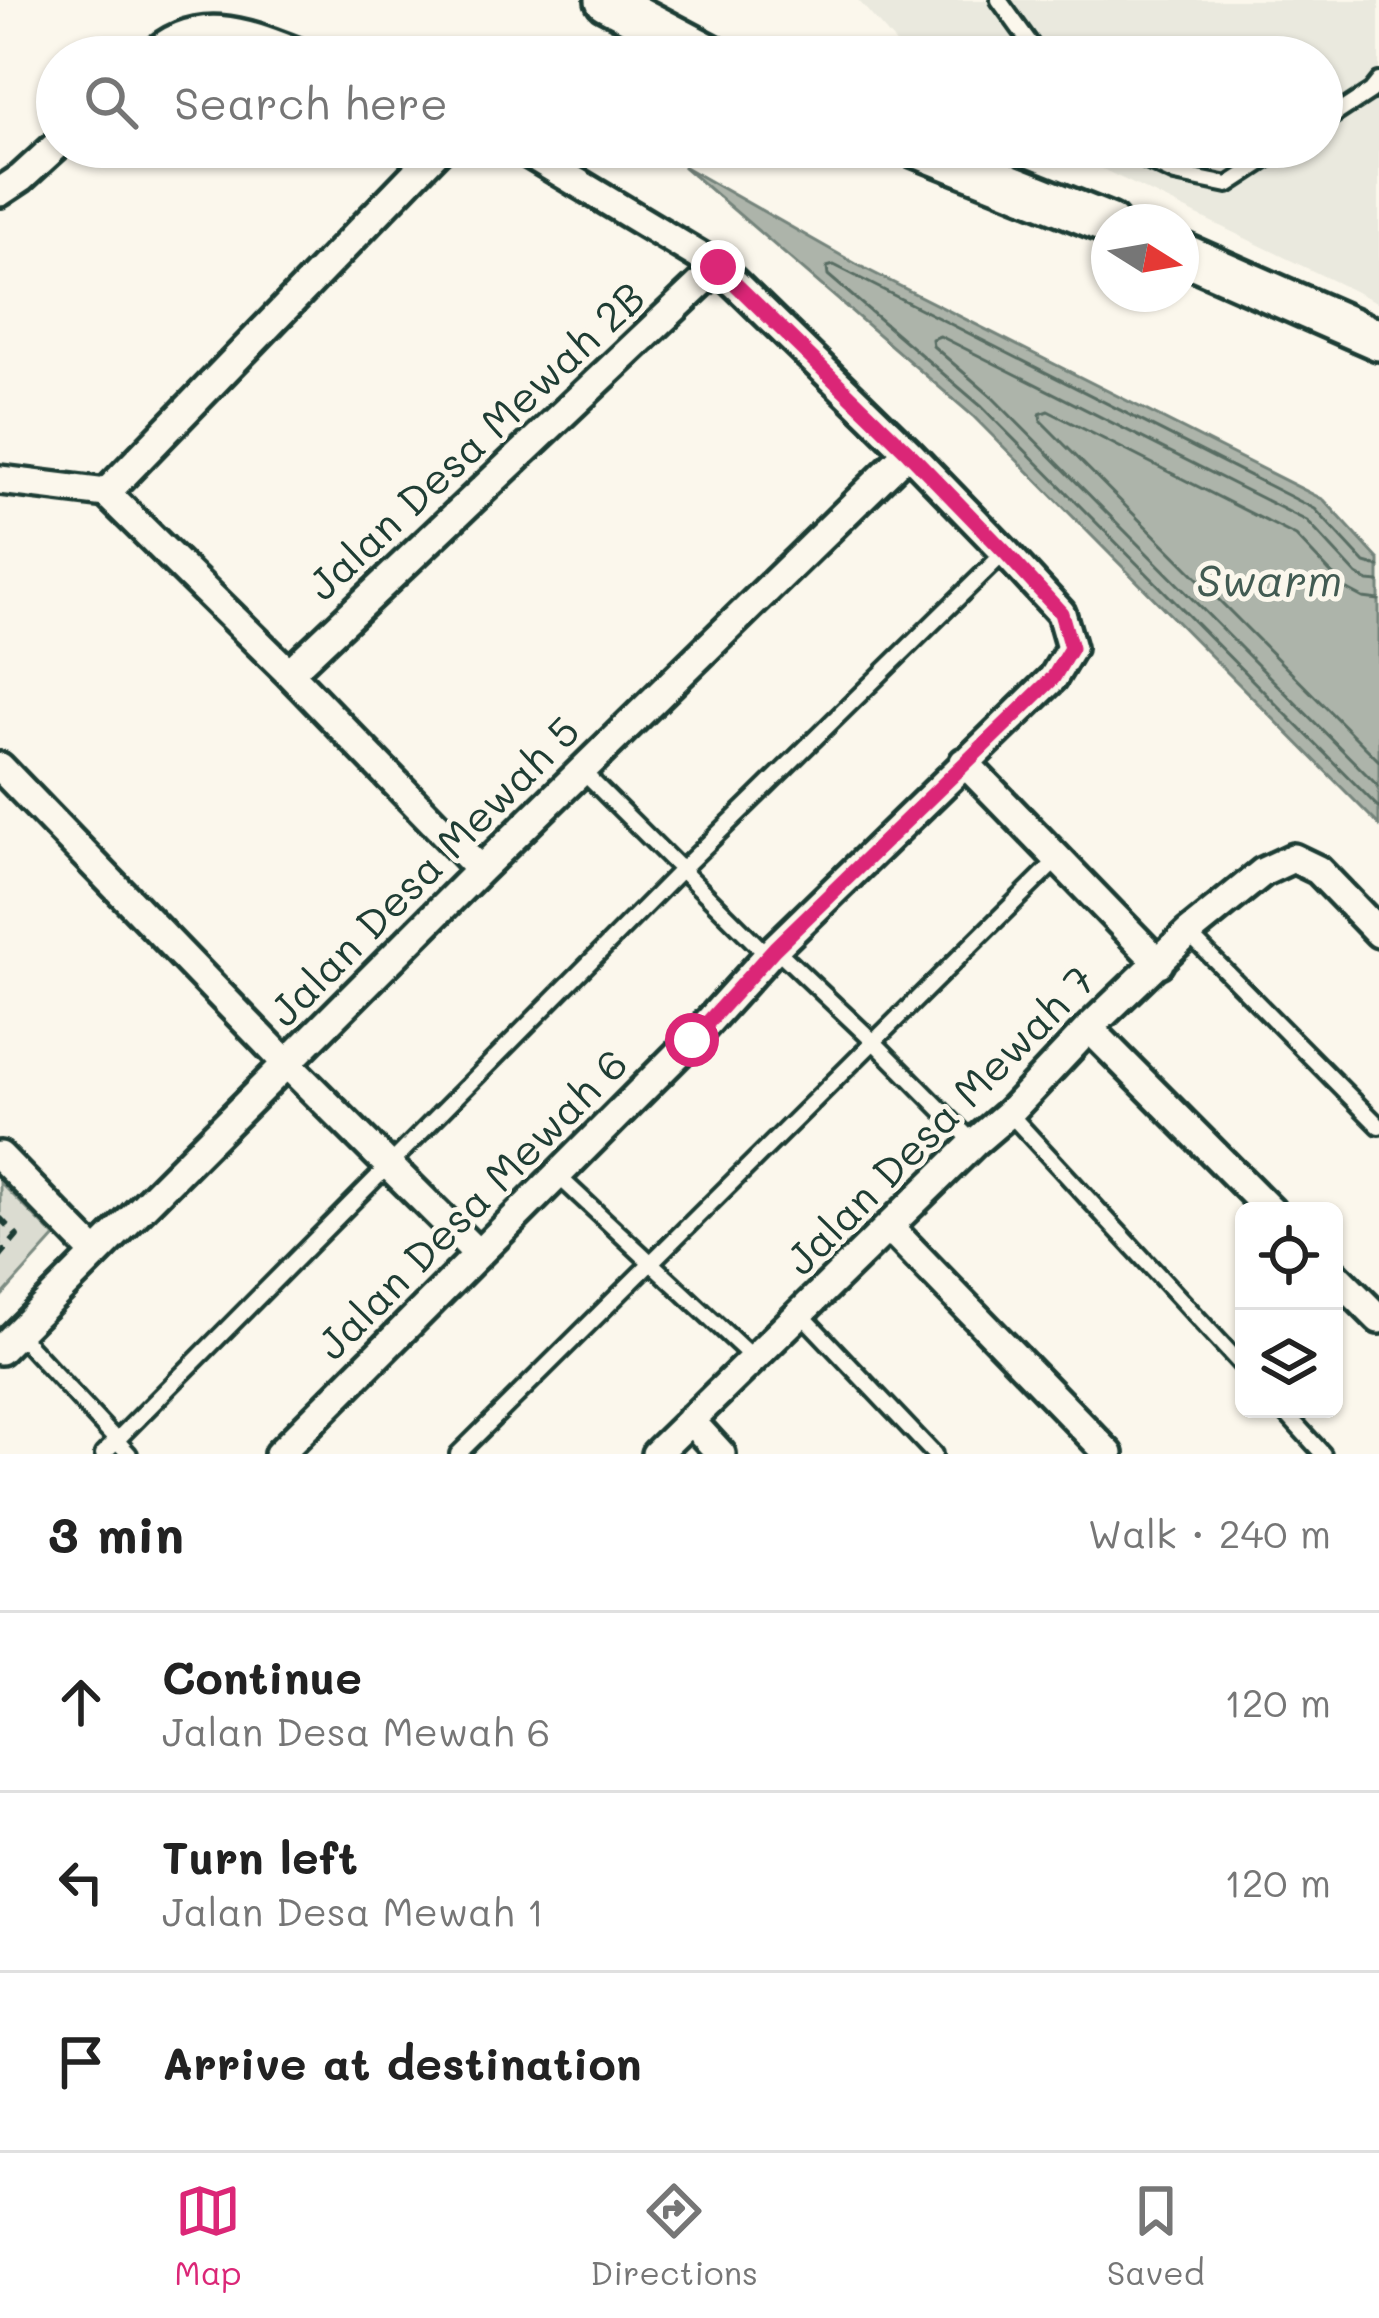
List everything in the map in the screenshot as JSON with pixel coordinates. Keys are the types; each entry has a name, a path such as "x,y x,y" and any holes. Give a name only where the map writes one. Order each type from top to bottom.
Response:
{"street":[{"path":"606,0 674,36"},
{"path":"181,36 236,30 252,36"},
{"path":"0,192 36,164"},
{"path":"106,493 421,168"},
{"path":"553,168 718,267 1005,552"},
{"path":"969,168 1091,217"},
{"path":"1199,261 1379,340"},
{"name":"Jalan Desa Mewah 2B","path":"289,674 718,267"},
{"name":"Jalan Desa Mewah 5","path":"9,1341 480,870 908,452"},
{"path":"0,480 106,493 480,870"},
{"name":"Jalan Desa Mewah 6","path":"279,1454 692,1040 772,953 1053,678 1071,648 1061,613 1005,552"},
{"path":"964,762 1159,963"},
{"path":"0,767 478,1254"},
{"name":"Jalan Desa Mewah 7","path":"656,1454 1009,1114 1188,933 1263,872 1293,858 1318,870 1379,933"},
{"path":"1089,1028 1262,1202"},
{"path":"0,1156 95,1253"},
{"path":"889,1226 1108,1454"},
{"path":"1343,1283 1379,1319"},
{"path":"690,1420 721,1454"}],"lane":[{"path":"999,0 1025,36"},
{"path":"1343,109 1379,81"},
{"path":"1162,168 1228,184 1253,168"},
{"path":"103,1454 681,870 1005,552"},
{"path":"582,771 681,870 873,1041 974,1143"},
{"path":"458,1454 1059,858"},
{"path":"1188,933 1379,1126"},
{"path":"1009,1114 1235,1358"},
{"path":"557,1175 755,1360"},
{"path":"801,1314 934,1454"},
{"path":"9,1341 129,1454"},
{"path":"1290,1418 1324,1454"}],"path":[{"path":"0,1218 17,1236 0,1256"}],"shaded area":[{"path":"858,0 1379,0 1379,303 1199,216 1199,204 1175,204 1100,168 1343,168 1343,36 890,36"},
{"path":"0,1182 55,1237 0,1298"}],"water":[{"name":"Swarm","path":"685,168 858,265 1324,500 1379,560 1379,825 973,416"}],"route":[{"path":"692,1040 775,948 1053,678 1071,648 1061,613 1005,552 718,267"}]}
